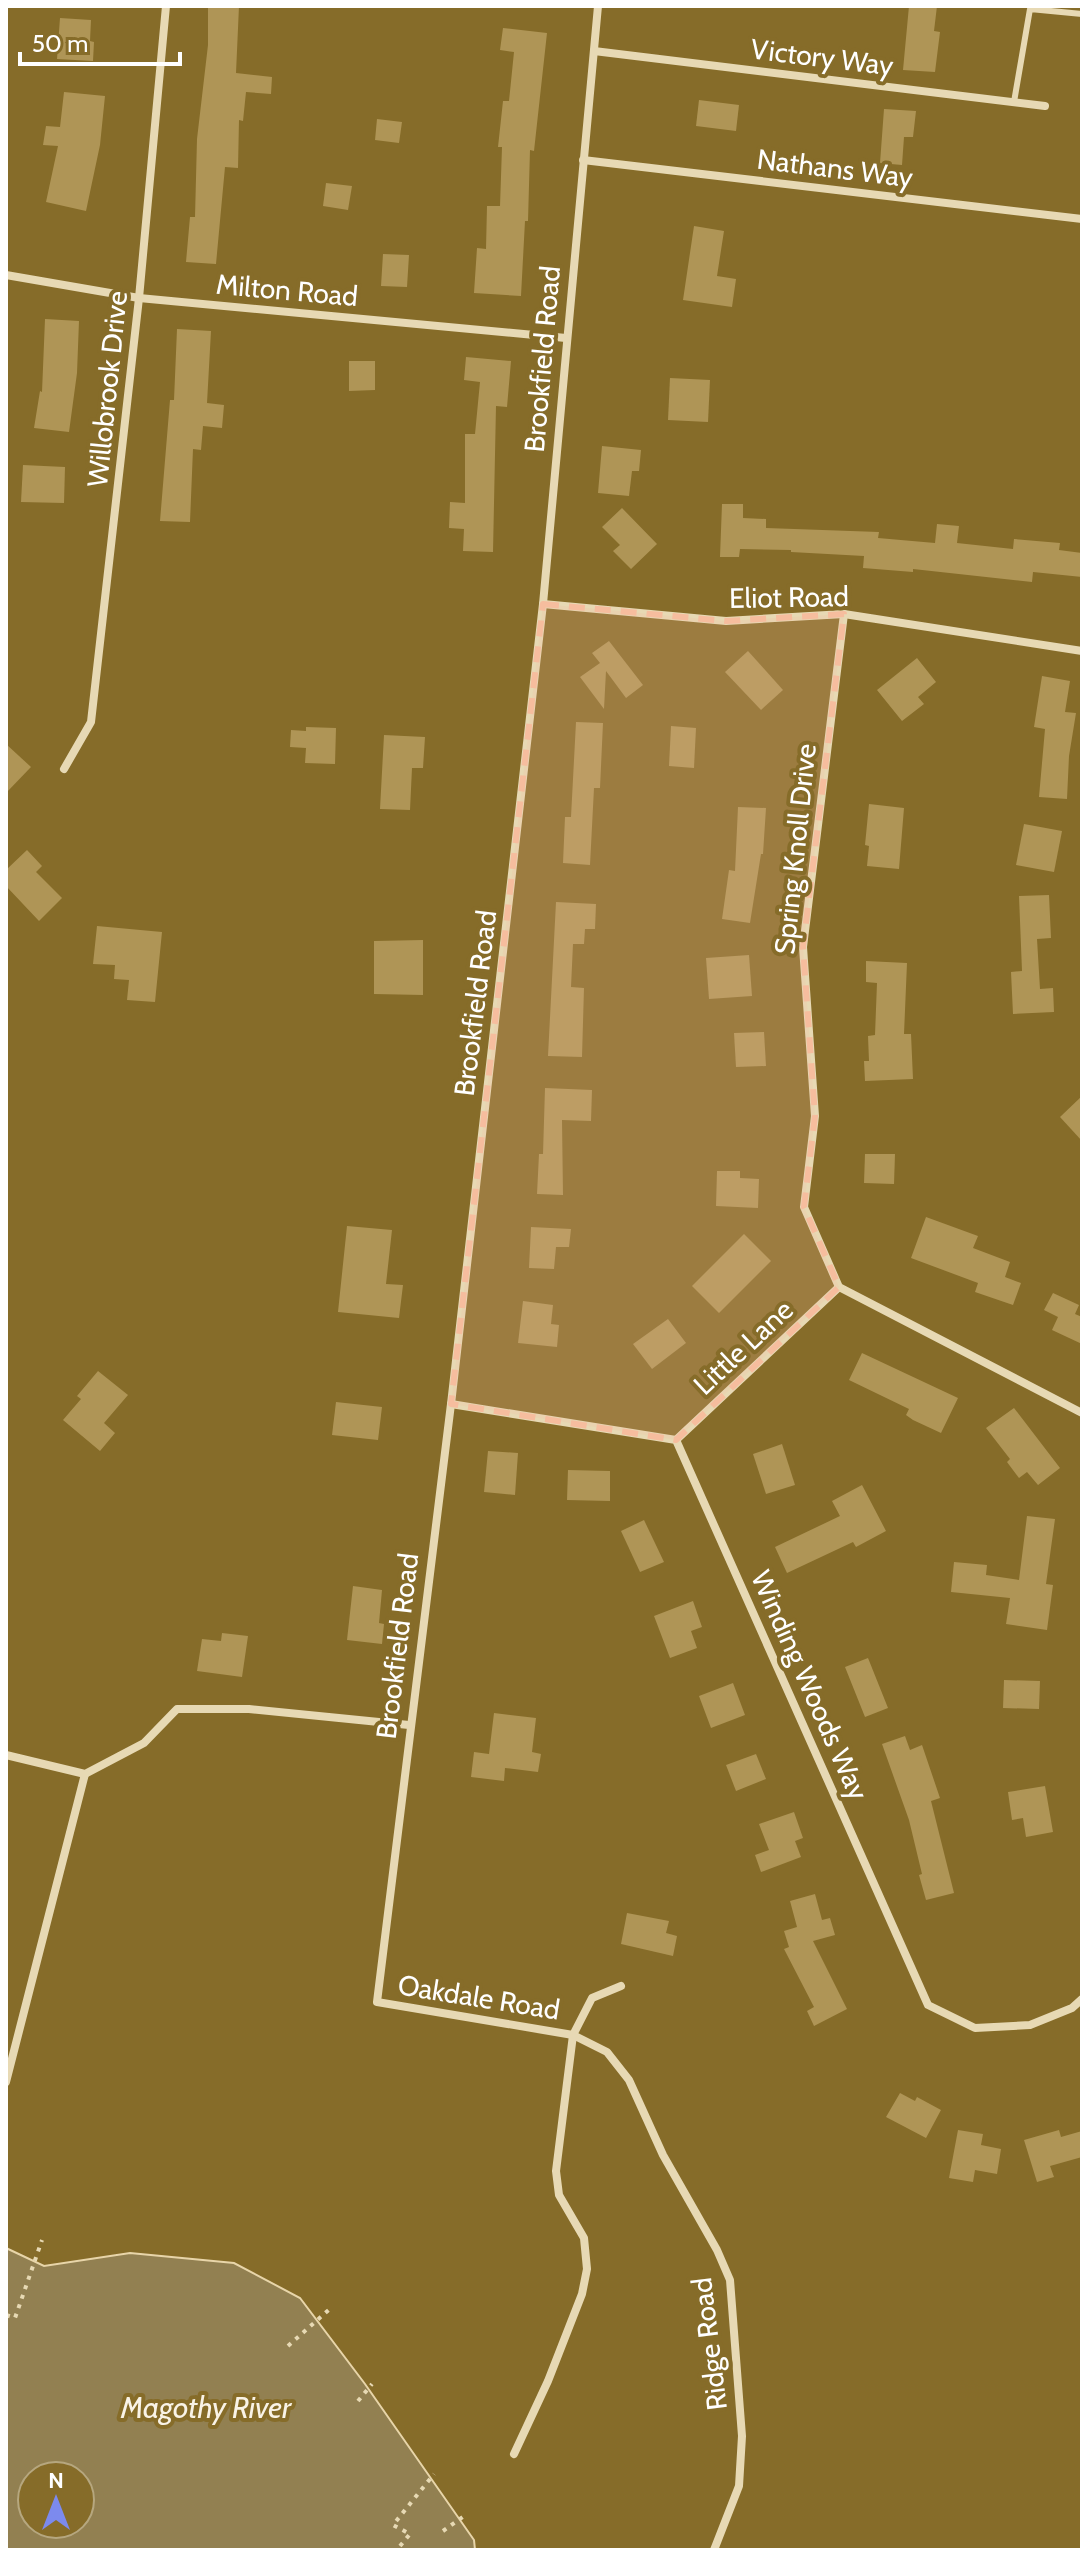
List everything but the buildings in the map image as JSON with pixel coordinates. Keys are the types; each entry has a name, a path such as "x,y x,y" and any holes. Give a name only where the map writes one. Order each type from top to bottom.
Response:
{"street":[{"name":"Willobrook Drive","path":"64,769 91,722 139,298 166,6"},
{"name":"Brookfield Road","path":"377,2002 451,1404 543,604 598,6"},
{"name":"Victory Way","path":"594,51 1045,106"},
{"name":"Nathans Way","path":"583,160 1082,219"},
{"name":"Milton Road","path":"6,275 139,298 566,338"},
{"name":"Eliot Road","path":"543,604 726,621 844,614 1082,651"},
{"name":"Spring Knoll Drive","path":"839,1287 804,1207 815,1116 803,947 844,614"},
{"path":"839,1287 1082,1413"},
{"name":"Little Lane","path":"676,1440 839,1287"},
{"path":"451,1404 676,1440"},
{"name":"Winding Woods Way","path":"676,1440 928,2005 975,2028 1030,2025 1072,2008 1082,1999"},
{"path":"6,1755 85,1774 144,1743 177,1709 249,1709 409,1725"},
{"path":"6,2082 85,1774"},
{"path":"514,2454 571,2323 587,2269 584,2238 559,2195 556,2171 573,2035 592,1998 621,1986"},
{"name":"Oakdale Road","path":"377,2002 573,2035"},
{"name":"Ridge Road","path":"573,2035 607,2052 629,2080 663,2155 717,2250 730,2280 742,2436 739,2486 714,2550"}],"lane":[{"path":"1014,102 1030,9 1082,14"}],"path":[{"path":"6,2315 15,2318 42,2240"},
{"path":"288,2346 332,2307"},
{"path":"358,2401 372,2384"},
{"path":"400,2546 410,2534 393,2525 434,2474"},
{"path":"443,2531 464,2516"}],"highlighted area":[{"path":"543,604 726,621 844,614 803,947 815,1116 804,1207 839,1287 676,1440 451,1404"}],"water":[{"name":"Magothy River","path":"6,2248 44,2266 130,2253 234,2263 300,2298 365,2384 474,2540 475,2550 6,2550"}]}
